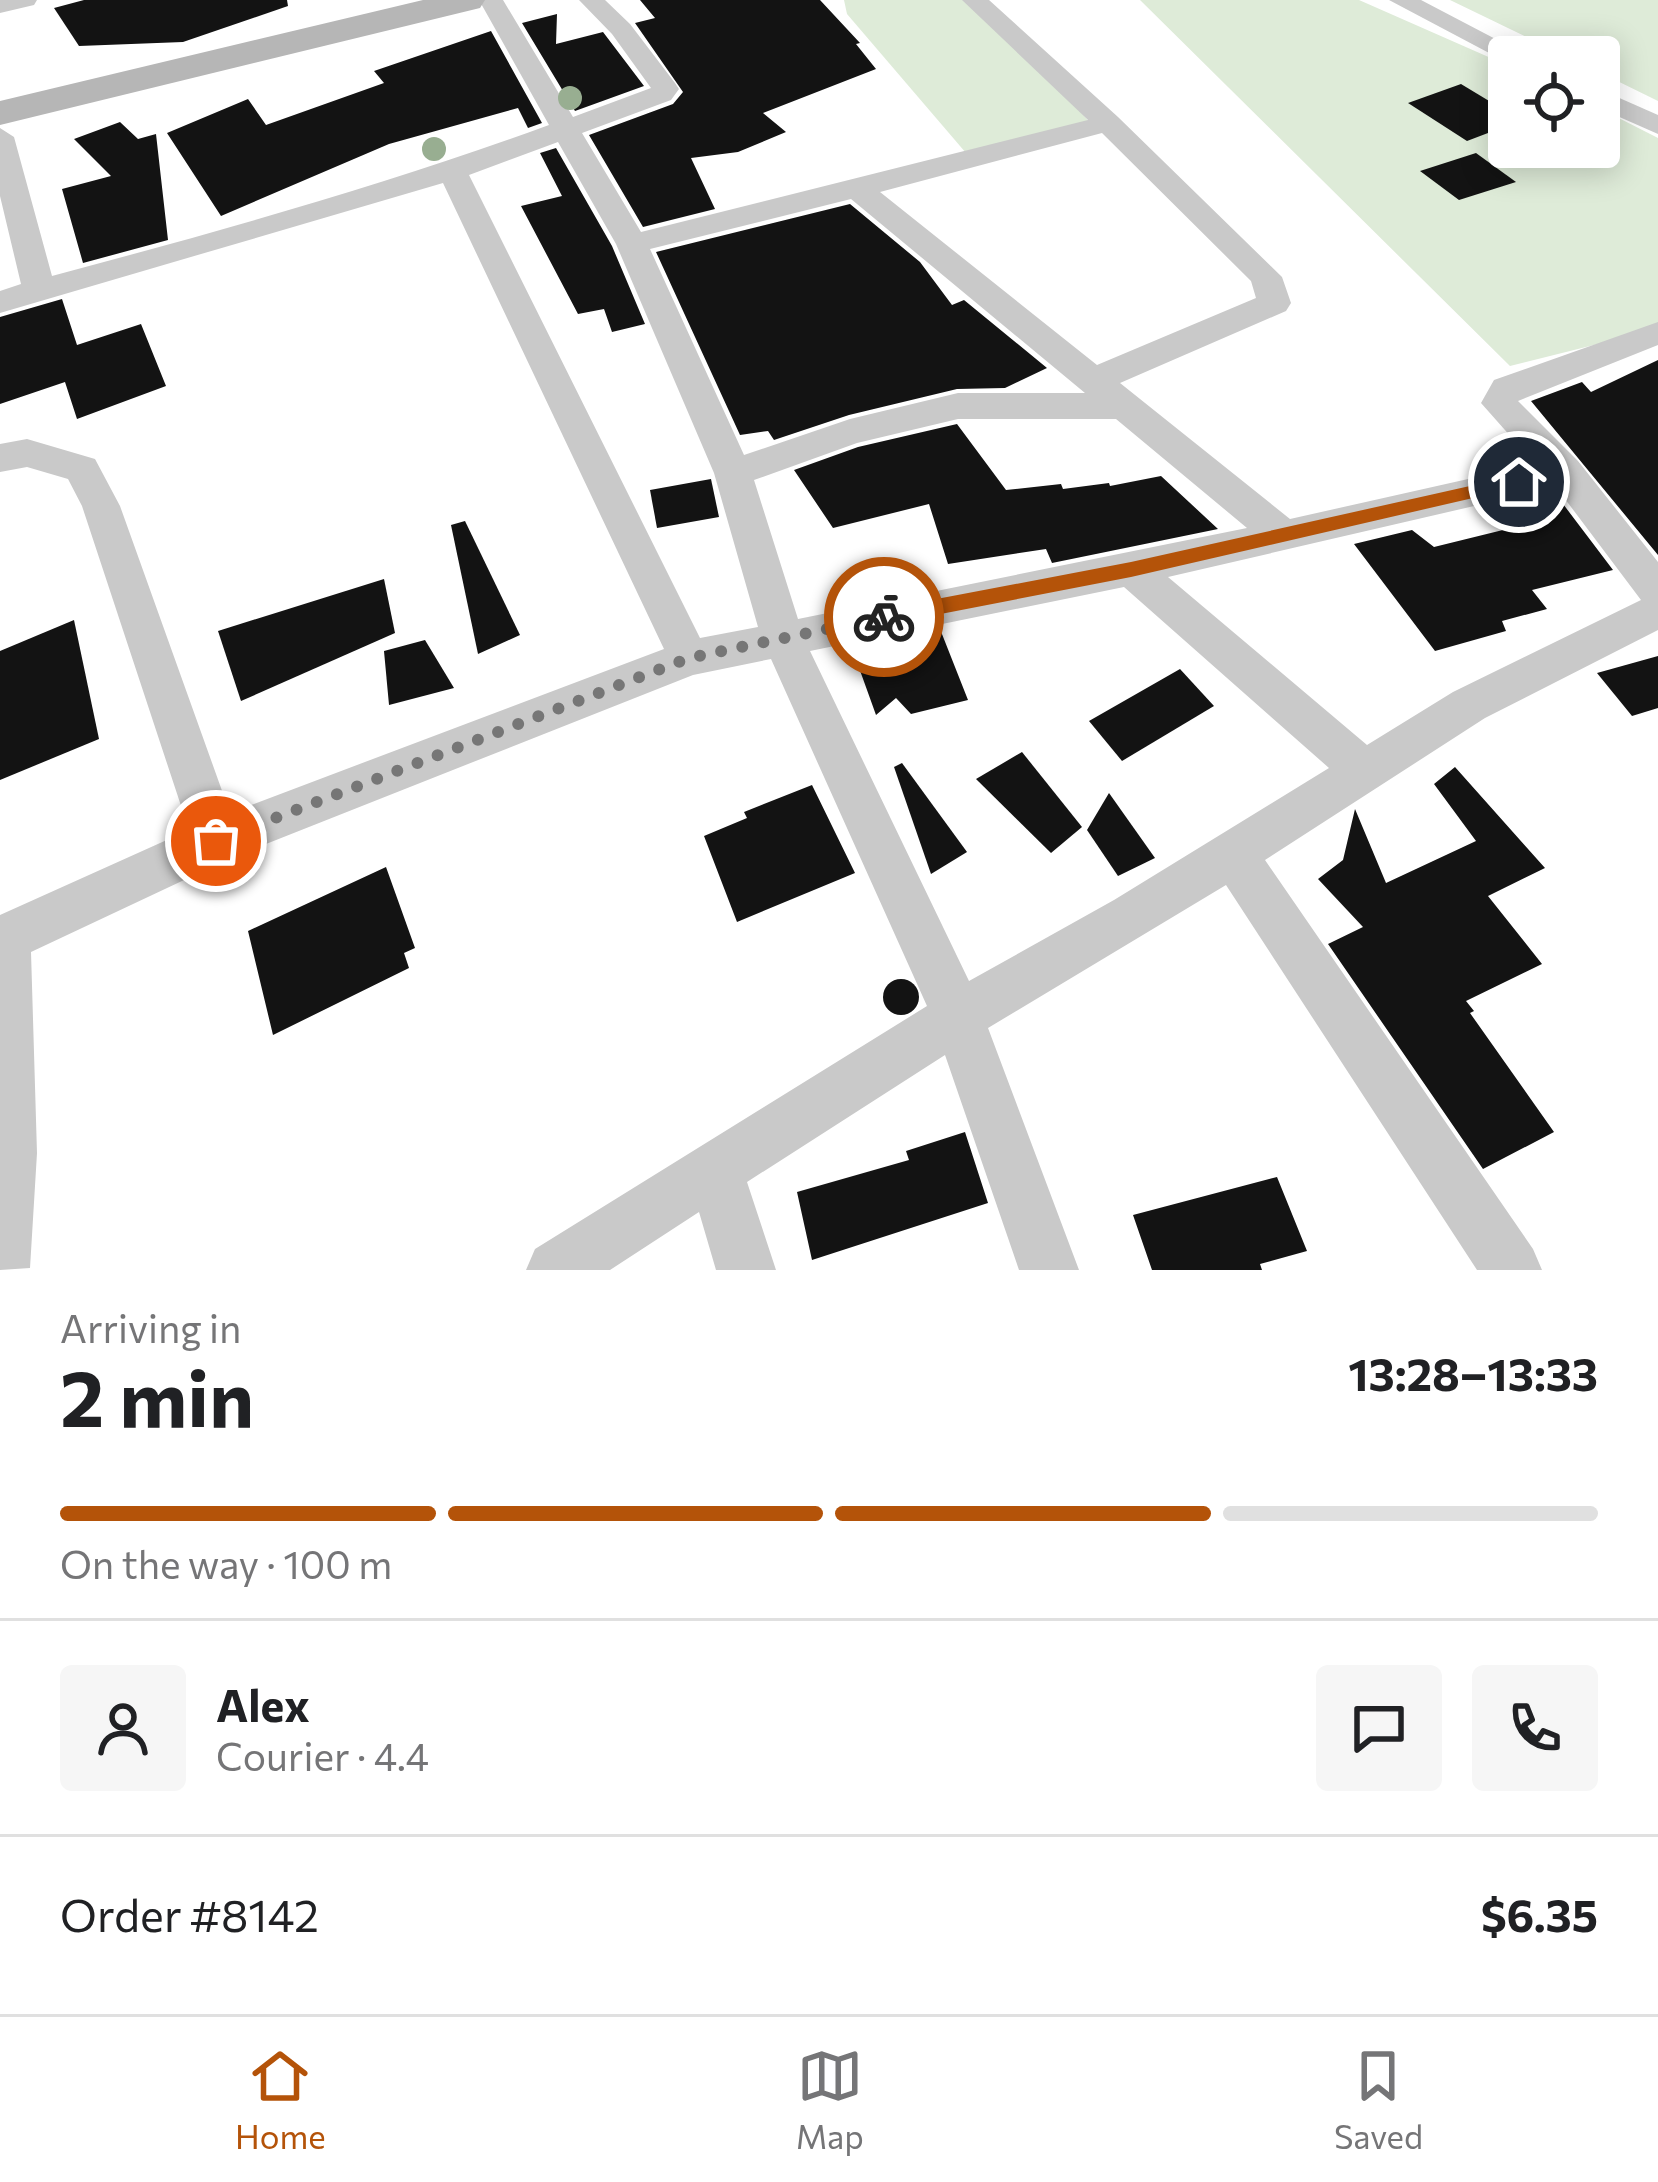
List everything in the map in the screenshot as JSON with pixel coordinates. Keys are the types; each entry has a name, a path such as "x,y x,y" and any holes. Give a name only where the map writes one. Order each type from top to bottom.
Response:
{"street":[{"path":"0,6 25,0"},
{"path":"0,113 467,0"},
{"path":"491,0 632,244 733,473 782,636 958,1016 1049,1270"},
{"path":"0,302 278,225 452,171 566,127 645,103 665,89 621,29 591,0"},
{"path":"974,0 1266,277 1274,303 1095,380"},
{"path":"1401,0 1488,43"},
{"path":"1620,107 1658,126"},
{"path":"632,244 1108,123"},
{"path":"0,137 40,290"},
{"path":"452,171 689,658"},
{"path":"857,189 1284,536"},
{"path":"1658,333 1500,395 1499,403 1565,471 1658,592"},
{"path":"733,473 850,432 958,406 1124,406"},
{"path":"0,458 27,453 82,470 101,506 216,841"},
{"path":"0,1268 9,1153 3,940 216,841 689,658 1131,570 1565,471"},
{"path":"1131,570 1365,771"},
{"path":"556,1270 958,1016 1233,854 1469,705 1658,611"},
{"path":"1233,854 1513,1270"},
{"path":"715,1171 746,1270"}],"green space":[{"path":"844,0 984,0 1091,124 966,153 847,14"},
{"path":"1140,0 1359,0 1488,57 1488,168 1620,168 1620,119 1658,138 1658,329 1510,366"},
{"path":"1450,0 1658,0 1658,101 1620,82 1620,36 1525,36"}],"building":[{"path":"84,0 287,0 288,6 183,42 79,46 54,8"},
{"path":"640,0 820,0 860,43 856,44 876,69 763,113 786,132 738,152 691,158 715,209 643,227 589,135 673,104 683,92 635,23 655,18"},
{"path":"557,14 556,44 603,32 644,86 575,111 522,23"},
{"path":"491,31 542,123 528,128 518,108 389,144 221,216 167,133 248,99 266,125 384,83 374,71"},
{"path":"1461,84 1488,100 1488,133 1467,141 1408,103"},
{"path":"120,122 138,139 156,134 168,240 83,263 62,189 111,176 74,139"},
{"path":"556,148 612,246 645,324 612,332 604,309 578,314 521,206 562,196 540,153"},
{"path":"1476,153 1488,162 1488,168 1497,168 1516,182 1459,200 1420,171"},
{"path":"850,204 920,262 952,305 964,300 1047,368 1005,388 957,389 849,415 774,440 768,431 740,435 656,252"},
{"path":"62,299 77,345 141,324 166,386 77,419 65,382 0,404 0,317"},
{"path":"1658,360 1658,555 1531,401 1582,382 1591,392"},
{"path":"957,424 1006,490 1061,484 1063,489 1110,486 1161,476 1218,529 1052,563 1046,549 948,564 929,504 833,528 794,470 858,447"},
{"path":"711,479 719,517 657,528 650,490"},
{"path":"1557,496 1613,570 1532,590 1547,609 1502,621 1506,631 1435,651 1354,544 1412,530 1434,547 1507,529 1492,512"},
{"path":"465,521 520,635 478,654 451,525"},
{"path":"384,579 395,633 241,701 218,631"},
{"path":"74,620 99,739 0,780 0,651"},
{"path":"940,629 968,700 911,714 896,698 876,715 853,651"},
{"path":"425,640 454,688 389,705 384,651"},
{"path":"1658,656 1658,708 1632,716 1597,673"},
{"path":"1180,669 1214,706 1122,761 1089,721"},
{"path":"1022,752 1082,827 1051,853 976,779"},
{"path":"902,763 967,852 931,874 894,767"},
{"path":"1455,767 1545,868 1488,896 1542,964 1466,1001 1554,1132 1483,1169 1328,944 1363,927 1318,879 1343,860 1355,809 1386,883 1476,841 1434,784"},
{"path":"812,785 855,873 737,922 704,836 747,818 744,812"},
{"path":"1109,793 1155,858 1118,876 1087,830"},
{"path":"386,867 415,948 404,953 409,968 273,1035 248,931"},
{"path":"901,979 914,984 919,997 914,1010 901,1015 888,1010 883,997 888,984"},
{"path":"965,1132 988,1203 812,1260 797,1192 909,1160 906,1151"},
{"path":"1277,1177 1307,1251 1260,1264 1262,1270 1152,1270 1133,1215"}],"way so far":[{"path":"216,841 689,658 884,617"}],"route":[{"path":"884,617 1131,570 1519,482"}]}
